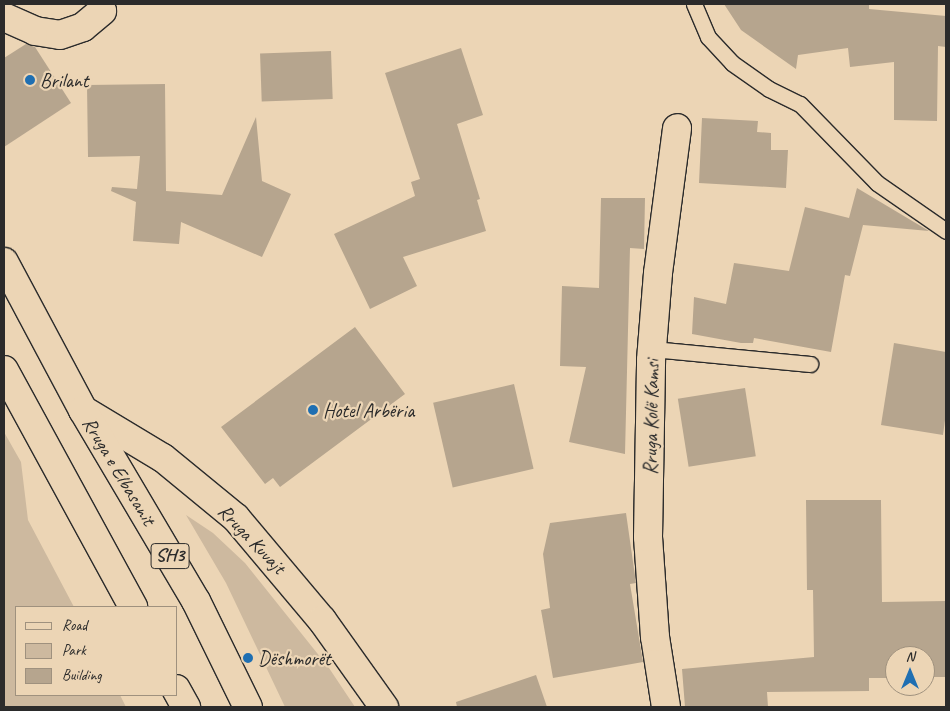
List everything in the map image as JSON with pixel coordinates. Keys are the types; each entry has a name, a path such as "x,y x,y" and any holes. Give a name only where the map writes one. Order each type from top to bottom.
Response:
{"street":[{"path":"4,17 35,31 60,36 82,27 104,7"},
{"name":"Rruga Kolë Kamsi","path":"666,707 655,637 648,537 652,349 658,273 678,128"},
{"name":"Rruga e Elbasanit","path":"4,262 82,410 196,601 248,707"},
{"path":"4,370 132,606"},
{"name":"Rruga Kuvajt","path":"82,410 163,458 236,518 322,620 384,707"},
{"path":"178,693 186,707"}],"lane":[{"path":"694,4 708,37 732,63 769,89 800,104 878,184 926,220 946,231"},
{"path":"652,349 810,364"}],"green space":[{"path":"4,432 21,462 28,520 73,606 15,606 15,696 120,696 126,707 4,707"},
{"path":"186,515 213,533 245,563 329,668 355,707 285,707 226,583"}],"building":[{"path":"724,4 869,4 869,9 946,16 946,47 938,46 937,121 894,120 894,62 850,67 848,48 798,55 796,69 741,30"},
{"name":"Brilant","path":"26,44 35,47 71,103 4,147 4,58"},
{"path":"461,48 483,115 457,124 480,199 477,200 486,231 403,257 417,286 370,309 334,234 415,196 411,182 420,179 385,73"},
{"path":"331,51 333,99 262,101 260,53"},
{"path":"165,84 166,191 222,195 256,117 262,181 291,194 262,257 181,222 179,244 133,241 136,202 111,191 112,187 137,189 140,156 88,157 87,85"},
{"path":"702,118 758,121 757,132 771,133 771,150 788,150 786,188 699,183"},
{"path":"857,188 929,231 863,225 850,276 845,275 831,352 754,338 753,343 741,343 692,334 694,297 726,304 734,263 789,271 805,207 849,218"},
{"path":"601,198 645,198 644,249 630,248 625,454 569,442 586,367 560,366 562,286 599,288"},
{"name":"Hotel Arbëria","path":"355,327 405,394 280,487 273,478 265,484 221,427"},
{"path":"894,343 946,352 946,413 943,435 881,425"},
{"path":"514,384 534,469 453,487 433,403"},
{"path":"745,388 756,456 689,467 678,399"},
{"path":"806,500 881,500 882,602 946,601 946,677 935,677 935,646 885,646 885,678 869,678 869,691 767,692 768,707 685,707 682,669 814,657 813,590 807,590"},
{"path":"626,513 636,583 630,584 643,662 553,678 541,610 550,608 543,554 550,523"},
{"path":"536,675 547,707 457,707 456,702"}],"place":[{"name":"Brilant","path":"30,80"},
{"name":"Hotel Arbëria","path":"313,410"},
{"name":"Dëshmorët","path":"248,658"}]}
